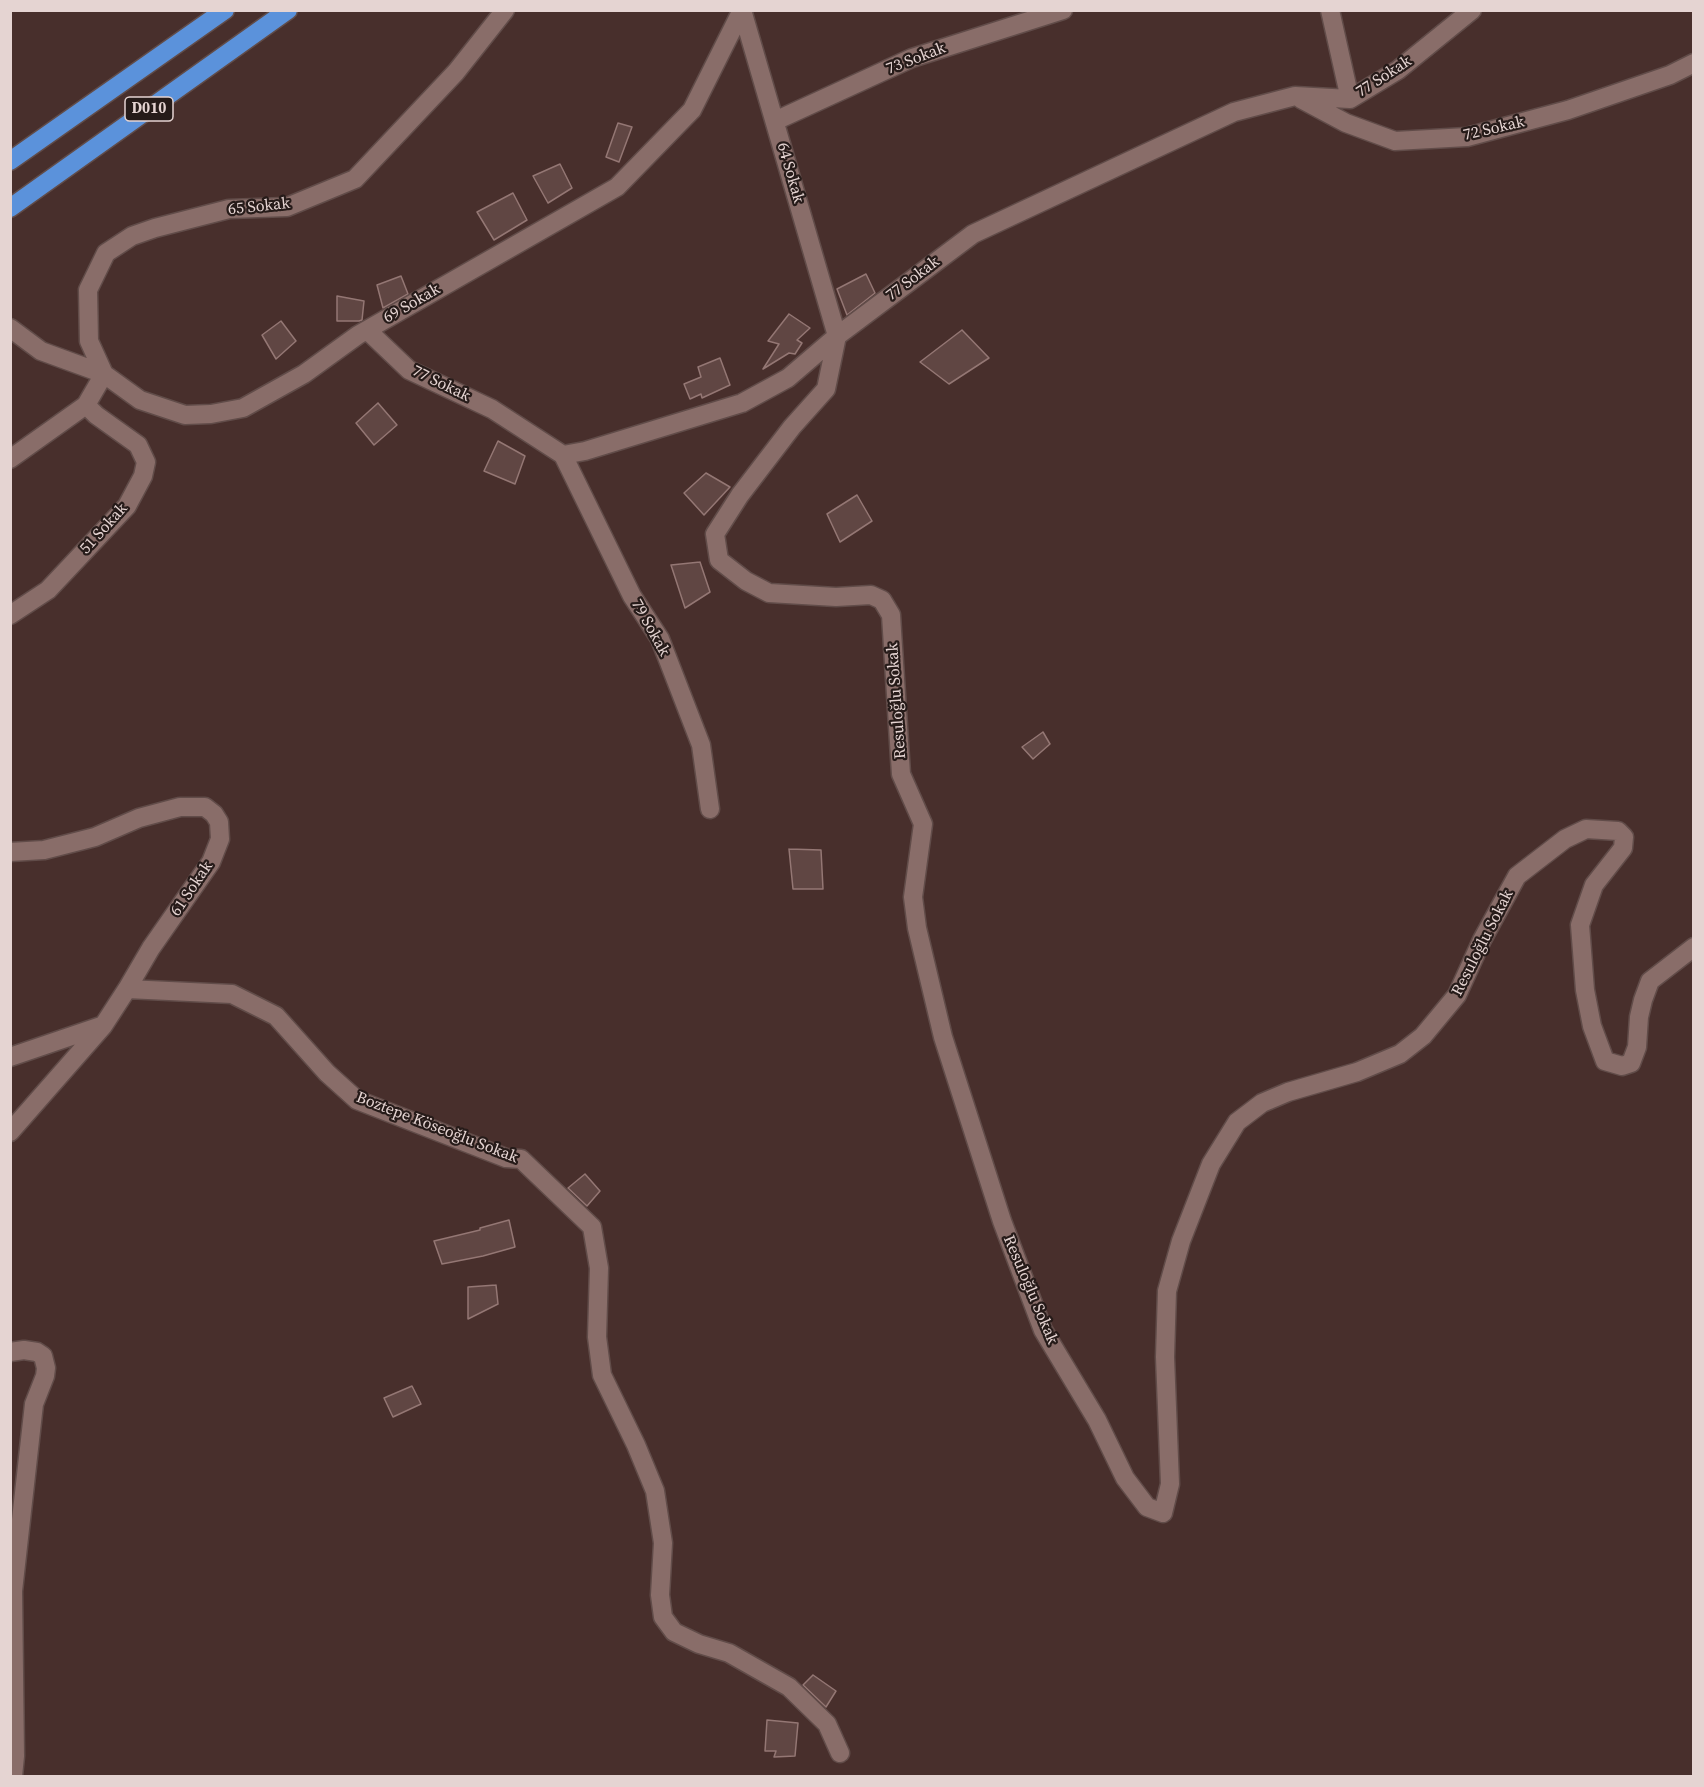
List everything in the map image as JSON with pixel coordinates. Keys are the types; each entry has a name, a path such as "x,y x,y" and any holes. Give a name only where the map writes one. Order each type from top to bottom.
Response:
{"highway":[{"name":"D010","path":"10,161 225,10"},
{"name":"D010","path":"10,208 288,10"}],"street":[{"name":"65 Sokak","path":"104,374 89,341 88,290 106,253 132,237 154,228 229,209 287,207 355,179 456,72 504,10"},
{"name":"69 Sokak","path":"10,328 41,351 104,374 140,400 185,415 211,414 243,408 304,374 367,330 616,187 692,110 742,10"},
{"name":"64 Sokak","path":"742,10 837,336"},
{"path":"1330,10 1350,99"},
{"name":"77 Sokak","path":"367,330 409,370 492,409 563,455 585,451 742,403 788,378 837,336 973,234 1234,112 1294,96 1350,99 1398,70 1472,10"},
{"name":"73 Sokak","path":"775,121 912,58 1051,12"},
{"name":"72 Sokak","path":"1294,96 1346,123 1395,141 1467,137 1568,110 1670,75 1694,63"},
{"name":"Resuloğlu Sokak","path":"837,336 826,389 792,427 740,495 715,534 719,560 746,581 769,593 836,597 871,595 882,600 891,615 902,774 923,824 913,897 916,928 943,1037 1002,1221 1044,1330 1097,1420 1125,1478 1147,1506 1162,1513 1170,1484 1165,1357 1167,1291 1181,1241 1211,1164 1237,1122 1262,1103 1288,1092 1357,1072 1400,1054 1423,1036 1457,995 1482,940 1518,876 1565,839 1586,829 1618,831 1624,837 1623,848 1594,885 1580,925 1585,990 1592,1026 1605,1061 1622,1066 1631,1063 1637,1047 1639,1017 1650,981 1694,947"},
{"path":"10,459 86,405 104,374"},
{"name":"51 Sokak","path":"10,615 48,590 127,506 143,476 146,462 138,445 96,415 86,405"},
{"name":"79 Sokak","path":"563,455 632,596 660,639 701,745 710,809"},
{"name":"61 Sokak","path":"10,852 45,850 95,837 139,818 180,807 205,807 214,814 219,822 220,839 211,862 151,948 103,1026 10,1132"},
{"name":"Boztepe Köseoğlu Sokak","path":"127,989 232,994 276,1016 327,1073 357,1100 506,1158 521,1159 592,1227 599,1268 597,1337 602,1375 636,1445 655,1491 663,1543 660,1595 663,1617 674,1632 699,1644 729,1653 789,1687 826,1724 840,1754"},
{"path":"10,1057 103,1026"},
{"path":"10,1352 24,1350 37,1352 43,1356 46,1368 34,1404 13,1591 15,1756 13,1776"}],"building":[{"path":"618,123 632,127 619,162 606,157"},
{"path":"560,164 572,188 548,203 533,176"},
{"path":"513,193 527,220 494,240 477,212"},
{"path":"866,274 875,293 847,315 837,289"},
{"path":"401,276 408,294 383,308 377,285"},
{"path":"337,296 364,301 362,320 337,321"},
{"path":"789,314 810,328 797,340 802,343 795,354 789,353 763,369 779,344 768,341"},
{"path":"281,321 296,341 276,359 262,335"},
{"path":"962,330 989,358 949,384 920,362"},
{"path":"720,358 730,385 702,398 701,394 690,399 684,384 701,377 698,367"},
{"path":"378,403 397,425 374,445 356,423"},
{"path":"498,441 525,456 515,484 484,471"},
{"path":"706,473 730,487 704,515 684,493"},
{"path":"857,495 872,521 840,542 827,514"},
{"path":"700,562 710,592 685,608 671,565"},
{"path":"1043,732 1050,744 1033,759 1022,747"},
{"path":"789,849 821,850 823,889 793,889"},
{"path":"585,1174 600,1191 587,1206 568,1188"},
{"path":"509,1220 515,1247 442,1264 434,1241 480,1230 480,1228"},
{"path":"496,1285 498,1304 468,1319 468,1287"},
{"path":"412,1386 421,1404 393,1417 384,1398"},
{"path":"813,1675 836,1691 826,1707 803,1685"},
{"path":"767,1720 798,1723 795,1756 774,1757 776,1751 765,1751"}]}
